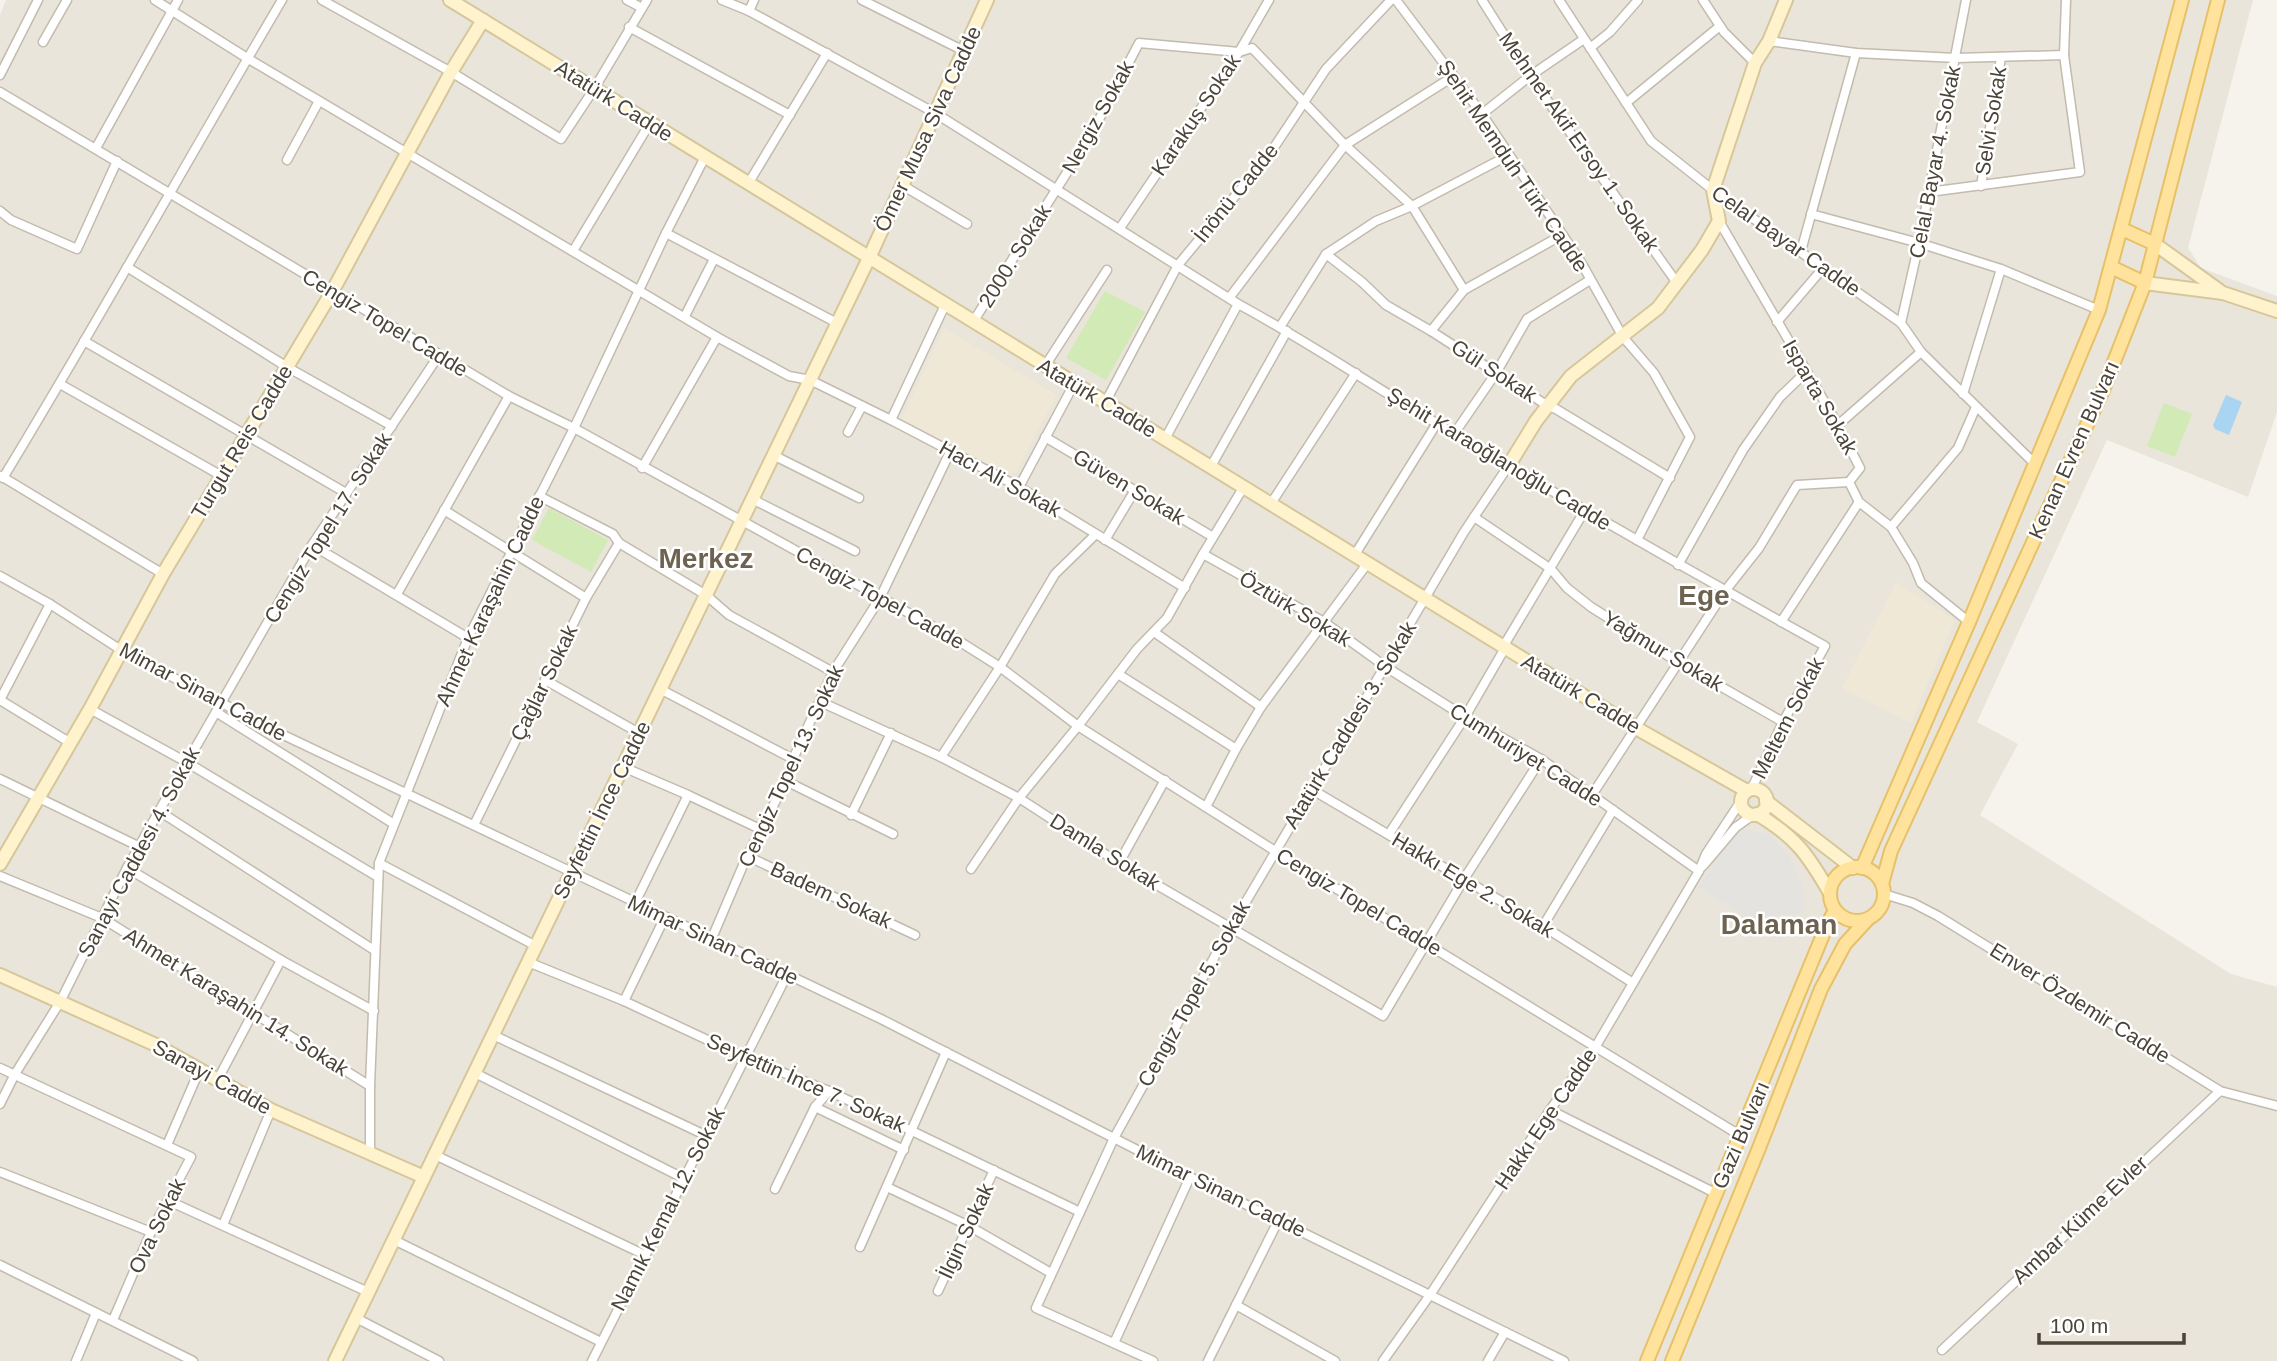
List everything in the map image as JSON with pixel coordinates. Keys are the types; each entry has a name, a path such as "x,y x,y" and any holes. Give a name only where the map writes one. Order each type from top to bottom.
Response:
{"main road":[{"name":"Atatürk Cadde","path":"450,0 1270,505 1746,794"},
{"name":"Ömer Musa Siva Cadde","path":"869,258 987,0"},
{"path":"1509,465 1571,376 1658,308 1702,250 1719,221 1713,190 1755,63 1769,41 1786,0"},
{"name":"Kenan Evren Bulvarı","path":"1857,868 1969,622 2099,310 2182,0"},
{"name":"Kenan Evren Bulvarı","path":"1883,889 1891,851 2103,390 2145,283 2218,0"},
{"name":"Turgut Reis Cadde","path":"0,864 90,709 163,573 332,292 451,72 483,20"},
{"path":"2122,229 2155,244 2223,293"},
{"name":"Seyfettin İnce Cadde","path":"335,1361 869,258"},
{"path":"2111,267 2145,283 2223,293 2277,311"},
{"path":"1763,793 1766,801 1857,868 1877,876 1883,889 1880,909 1868,919 1850,920 1835,910 1830,893 1808,855 1786,832 1746,812 1746,794 1763,793"},
{"path":"1756,815 1764,809 1766,801"},
{"path":"1830,893 1837,876 1857,868"},
{"name":"Gazi Bulvarı","path":"1647,1361 1835,910"},
{"name":"Gazi Bulvarı","path":"1672,1361 1821,989 1845,944 1868,919"},
{"name":"Sanayi Cadde","path":"0,975 156,1045 271,1110 424,1177"}],"street":[{"path":"0,75 38,0"},
{"path":"43,42 67,0"},
{"name":"Hacı Ali Sokak","path":"155,0 247,58 717,337 789,376 810,380 951,450 1019,487 1185,588"},
{"path":"96,148 178,0"},
{"path":"163,573 2,477 60,384 282,0"},
{"path":"322,0 451,72 561,139 644,4 627,0"},
{"name":"Şehit Karaoğlanoğlu Cadde","path":"723,0 749,11 935,113 1238,304 1284,329 1437,424 1678,565 1825,646"},
{"path":"749,11 754,0"},
{"path":"862,0 964,51"},
{"name":"Karakuş Sokak","path":"1120,228 1239,52 1269,0"},
{"name":"Şehit Memduh Türk Cadde","path":"1394,0 1482,114 1562,235 1623,337 1654,373 1690,437 1670,478"},
{"name":"İnönü Cadde","path":"1105,403 1178,265 1269,155 1326,69 1394,0"},
{"name":"Mehmet Akif Ersoy 1. Sokak","path":"1482,0 1530,76 1677,283"},
{"name":"Celal Bayar Cadde","path":"1559,0 1651,141 1713,190 1901,323 1921,352 2035,464"},
{"path":"1590,48 1610,32 1637,0"},
{"path":"1703,0 1720,26 1755,63"},
{"name":"Celal Bayar 4. Sokak","path":"1901,323 1966,0"},
{"path":"1929,192 2080,172 2064,55 2066,0"},
{"path":"1626,103 1720,26"},
{"path":"629,27 790,115"},
{"path":"1482,114 1530,76 1584,39"},
{"path":"1769,41 1856,52 1956,58 2064,55"},
{"name":"Nergiz Sokak","path":"1057,189 1093,131 1139,43 1239,52"},
{"path":"1239,52 1252,48 1345,145 1412,206 1464,290"},
{"path":"1801,251 1856,52"},
{"path":"748,184 827,53"},
{"name":"Selvi Sokak","path":"1981,186 2001,57"},
{"path":"1230,298 1345,145 1454,76"},
{"name":"Cengiz Topel Cadde","path":"0,92 509,396 574,428 642,468 742,520 954,638 1000,667 1078,726 1275,851 1741,1136"},
{"path":"287,160 319,101"},
{"path":"573,250 650,123"},
{"path":"1210,468 1326,254 1376,221 1412,206 1509,155"},
{"name":"Ahmet Karaşahin Cadde","path":"370,1155 374,950 379,863 468,638 705,158"},
{"path":"0,211 10,220 77,249 117,161"},
{"path":"902,185 967,224"},
{"name":"2000. Sokak","path":"973,322 1057,189"},
{"path":"1811,214 1919,243 2001,269 2099,310"},
{"name":"Isparta Sokak","path":"1719,221 1838,425 1860,468 1849,482 1859,502 1891,527 1913,563 1921,583 1969,622"},
{"path":"666,233 837,323"},
{"path":"1431,331 1464,290 1562,235"},
{"name":"Gül Sokak","path":"1326,254 1386,305 1670,478"},
{"path":"685,316 714,259"},
{"path":"127,267 287,367 393,426"},
{"path":"1777,322 1824,267"},
{"path":"1963,394 2001,269"},
{"path":"1045,366 1107,270"},
{"path":"1454,434 1496,373 1527,319 1590,280"},
{"path":"1164,439 1238,304"},
{"path":"891,420 945,305"},
{"path":"642,468 717,337"},
{"path":"84,341 346,493"},
{"path":"1838,425 1921,352"},
{"name":"Cengiz Topel 17. Sokak","path":"218,708 312,545 439,355"},
{"path":"1678,565 1743,450 1780,397 1806,372"},
{"path":"1270,505 1356,373"},
{"path":"60,384 220,475"},
{"path":"1019,487 1074,384"},
{"path":"397,594 509,396"},
{"path":"848,432 862,406"},
{"path":"1891,527 1958,448 1976,407"},
{"path":"1354,556 1437,424"},
{"name":"Güven Sokak","path":"1045,437 1213,537"},
{"name":"Cengiz Topel 13. Sokak","path":"712,938 747,856 786,781 793,759 833,671 880,598 951,450"},
{"path":"774,455 859,498"},
{"name":"Atatürk Caddesi 3. Sokak","path":"1275,851 1474,517 1509,465"},
{"path":"1637,540 1670,478"},
{"path":"1592,795 1725,591 1759,548 1797,485 1849,482"},
{"path":"971,869 1019,798 1137,649 1167,618 1243,488"},
{"path":"1105,540 1135,490"},
{"path":"539,496 613,534 619,543 706,595 729,615 833,671"},
{"path":"752,499 855,551"},
{"path":"1781,622 1859,502"},
{"path":"444,510 586,598"},
{"path":"1389,834 1465,717 1585,510"},
{"name":"Yağmur Sokak","path":"1474,517 1551,569 1567,588 1591,607 1678,662 1783,722"},
{"path":"941,757 1000,667 1055,575 1096,534"},
{"name":"Çağlar Sokak","path":"474,825 586,598 619,543"},
{"path":"312,545 468,638"},
{"name":"Öztürk Sokak","path":"1203,554 1324,622 1386,667"},
{"path":"1206,807 1261,707 1367,564"},
{"name":"Mimar Sinan Cadde","path":"0,576 218,708 406,792 712,938 1564,1361"},
{"path":"50,604 0,700 69,742"},
{"path":"1154,632 1261,707"},
{"name":"Meltem Sokak","path":"1746,794 1825,646"},
{"name":"Cumhuriyet Cadde","path":"1386,667 1465,717 1541,759 1699,871"},
{"path":"1118,674 1236,749"},
{"path":"545,681 639,733"},
{"path":"660,689 793,759"},
{"name":"Damla Sokak","path":"821,702 941,757 1019,798 1119,863 1231,927 1301,971 1383,1016 1426,943"},
{"path":"218,708 394,824"},
{"name":"Sanayi Caddesi 4. Sokak","path":"0,1104 15,1074 60,1002 127,868 218,708"},
{"path":"90,709 188,763 378,877"},
{"path":"851,815 891,733"},
{"path":"1426,943 1541,759"},
{"path":"622,767 760,829"},
{"path":"0,779 140,848"},
{"path":"1119,863 1165,780"},
{"path":"786,781 893,834"},
{"name":"Hakkı Ege 2. Sokak","path":"1311,789 1543,926 1633,983"},
{"name":"Hakkı Ege Cadde","path":"1699,871 1706,853 1746,794"},
{"path":"635,903 688,795"},
{"path":"1543,926 1613,810"},
{"path":"159,811 374,950"},
{"name":"Hakkı Ege Cadde","path":"1383,1361 1430,1295 1550,1110 1596,1046 1699,871 1735,827 1756,815"},
{"name":"Cengiz Topel 5. Sokak","path":"1114,1343 1036,1308 1114,1138 1275,851"},
{"name":"Badem Sokak","path":"747,856 915,934"},
{"path":"379,863 536,946"},
{"path":"127,868 281,960 374,1011"},
{"name":"Ahmet Karaşahin 14. Sokak","path":"0,876 102,918 370,1086"},
{"name":"Enver Özdemir Cadde","path":"1883,889 1938,916 2220,1091 2277,1106"},
{"path":"624,1001 665,917"},
{"path":"218,1079 281,960"},
{"name":"Seyfettin İnce 7. Sokak","path":"528,962 624,1001 744,1057 829,1091 1080,1212"},
{"name":"Namık Kemal 12. Sokak","path":"592,1361 787,975"},
{"path":"493,1035 705,1135"},
{"path":"860,1247 946,1052"},
{"path":"0,1068 167,1145 199,1071"},
{"path":"475,1073 683,1178"},
{"path":"775,1189 815,1107 829,1091"},
{"name":"Ambar Küme Evler","path":"1942,1350 2220,1091"},
{"path":"815,1107 904,1150"},
{"path":"223,1225 271,1110"},
{"path":"1550,1110 1717,1194"},
{"name":"Ova Sokak","path":"113,1320 151,1232 191,1157 167,1145"},
{"path":"435,1155 645,1255"},
{"name":"İlgin Sokak","path":"938,1291 995,1170"},
{"path":"0,1172 151,1232"},
{"path":"1153,1361 1114,1343 1190,1177"},
{"path":"887,1187 969,1226 1051,1273"},
{"path":"169,1201 368,1292"},
{"path":"1208,1361 1279,1220"},
{"path":"394,1240 601,1342"},
{"path":"0,1265 193,1361"},
{"path":"1236,1306 1335,1361"},
{"path":"76,1361 96,1313"},
{"path":"356,1318 439,1361"},
{"path":"1488,1361 1505,1332"}],"shaded area":[{"path":"6,0 2253,0 2188,248 2201,268 2277,296 2277,412 2248,497 2107,440 1977,722 2018,744 1980,815 2231,974 2277,987 2277,1361 0,1361 0,15"},
{"path":"944,328 1057,395 1016,472 1007,474 902,419"},
{"path":"1896,582 1955,620 1911,723 1842,688"},
{"path":"1739,828 1769,834 1789,856 1803,886 1804,913 1749,919 1698,887"}],"green space":[{"path":"1105,291 1145,312 1106,380 1066,358"},
{"path":"2164,403 2192,414 2175,457 2147,446"},
{"path":"549,508 608,540 591,572 532,540"}],"water":[{"path":"2226,395 2242,402 2229,435 2215,429 2213,425"}],"district":[{"name":"Merkez","path":"706,558"},
{"name":"Ege","path":"1704,595"},
{"name":"Dalaman","path":"1779,924"}]}
